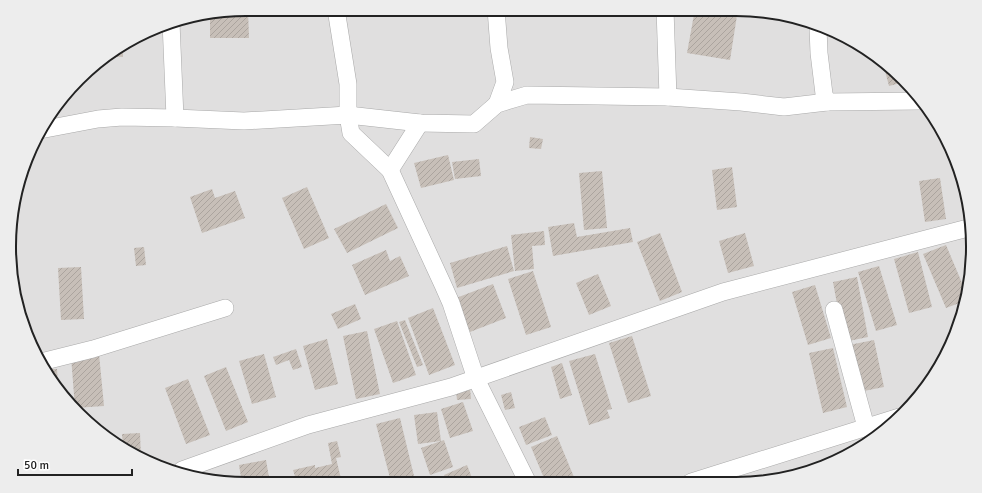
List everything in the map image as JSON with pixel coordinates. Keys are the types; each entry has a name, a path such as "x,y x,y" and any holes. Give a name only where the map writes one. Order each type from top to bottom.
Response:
{"street":[{"path":"337,16 348,84 348,115 351,133 390,170 444,285 476,379 525,477"},
{"path":"497,16 499,48 505,82 497,104"},
{"path":"665,16 668,97"},
{"path":"171,28 175,118"},
{"path":"818,31 824,94 827,102"},
{"path":"49,128 98,119 122,117 244,121 348,115 420,123 474,124 497,104 526,95 668,97 741,102 784,107 827,102 914,101"},
{"path":"390,170 420,123"},
{"path":"186,469 308,425 476,379 724,292 966,229"},
{"path":"46,361 93,349 225,308"},
{"path":"834,310 866,427"},
{"path":"707,477 886,421"}],"shaded area":[{"path":"231,16 751,16 780,20 810,28 824,34 864,55 887,73 909,95 935,131 954,172 962,202 966,231 966,262 962,291 954,321 948,335 927,375 909,398 887,420 864,438 837,453 810,465 780,473 751,477 231,477 202,473 172,465 158,459 118,438 95,420 73,398 47,362 28,321 20,291 16,262 16,231 20,202 28,172 47,131 73,95 95,73 131,47 172,28 202,20"}],"building":[{"path":"231,16 248,16 249,38 210,38 210,19"},
{"path":"694,16 737,16 730,60 687,53"},
{"path":"123,52 123,57 116,57"},
{"path":"885,72 898,84 889,86"},
{"path":"530,137 543,139 541,149 529,148"},
{"path":"448,155 454,180 421,188 414,163"},
{"path":"479,159 481,176 455,179 452,162"},
{"path":"732,167 737,207 717,210 712,170"},
{"path":"602,171 607,228 584,230 579,173"},
{"path":"940,178 946,219 925,222 919,181"},
{"path":"307,187 329,238 304,249 282,198"},
{"path":"212,189 215,198 235,191 245,218 202,233 190,197"},
{"path":"386,204 398,228 347,253 334,229"},
{"path":"574,223 577,237 630,228 633,242 553,256 548,227"},
{"path":"544,231 545,245 532,246 534,269 515,271 511,235"},
{"path":"660,233 682,292 660,301 637,242"},
{"path":"745,233 754,266 728,273 719,241"},
{"path":"946,245 963,285 959,303 946,308 923,254"},
{"path":"507,246 514,271 457,288 450,263"},
{"path":"144,247 146,265 136,266 134,248"},
{"path":"386,250 390,261 400,256 409,276 365,295 352,265"},
{"path":"918,252 932,307 909,313 894,259"},
{"path":"879,266 897,325 876,331 858,272"},
{"path":"81,267 84,319 61,320 58,268"},
{"path":"533,271 551,327 526,335 508,279"},
{"path":"598,274 611,306 589,315 576,283"},
{"path":"857,277 868,337 844,342 833,282"},
{"path":"493,284 506,318 470,332 456,298"},
{"path":"815,285 831,338 808,345 792,292"},
{"path":"355,304 361,319 338,329 331,314"},
{"path":"433,308 455,365 429,375 408,318"},
{"path":"405,320 423,365 417,367 399,322"},
{"path":"397,321 416,375 393,383 374,329"},
{"path":"367,331 380,394 356,399 343,336"},
{"path":"632,336 651,396 628,403 609,343"},
{"path":"327,339 338,384 315,390 303,346"},
{"path":"874,340 884,387 859,392 849,345"},
{"path":"833,348 847,407 823,413 809,353"},
{"path":"296,349 302,367 293,370 289,360 276,365 273,357"},
{"path":"99,354 104,406 82,407 74,399 71,356"},
{"path":"264,354 276,397 252,404 239,361"},
{"path":"595,354 612,409 607,410 610,418 589,425 569,361"},
{"path":"562,363 572,395 560,399 551,367"},
{"path":"226,367 248,422 226,431 204,376"},
{"path":"51,369 57,369 58,378"},
{"path":"188,379 210,435 186,444 165,388"},
{"path":"470,388 471,399 457,400 456,390"},
{"path":"511,392 515,408 505,410 501,395"},
{"path":"463,402 473,431 450,438 441,409"},
{"path":"437,412 441,441 418,444 414,415"},
{"path":"545,417 552,435 526,445 519,427"},
{"path":"400,418 414,476 390,477 376,424"},
{"path":"140,433 141,451 123,441 122,434"},
{"path":"557,436 574,477 544,477 531,447"},
{"path":"444,440 453,467 430,475 421,448"},
{"path":"337,441 341,457 336,458 341,477 295,477 293,470 315,465 315,468 332,464 328,443"},
{"path":"266,460 269,477 241,477 239,465"},
{"path":"467,465 472,477 445,477 444,475"}]}
